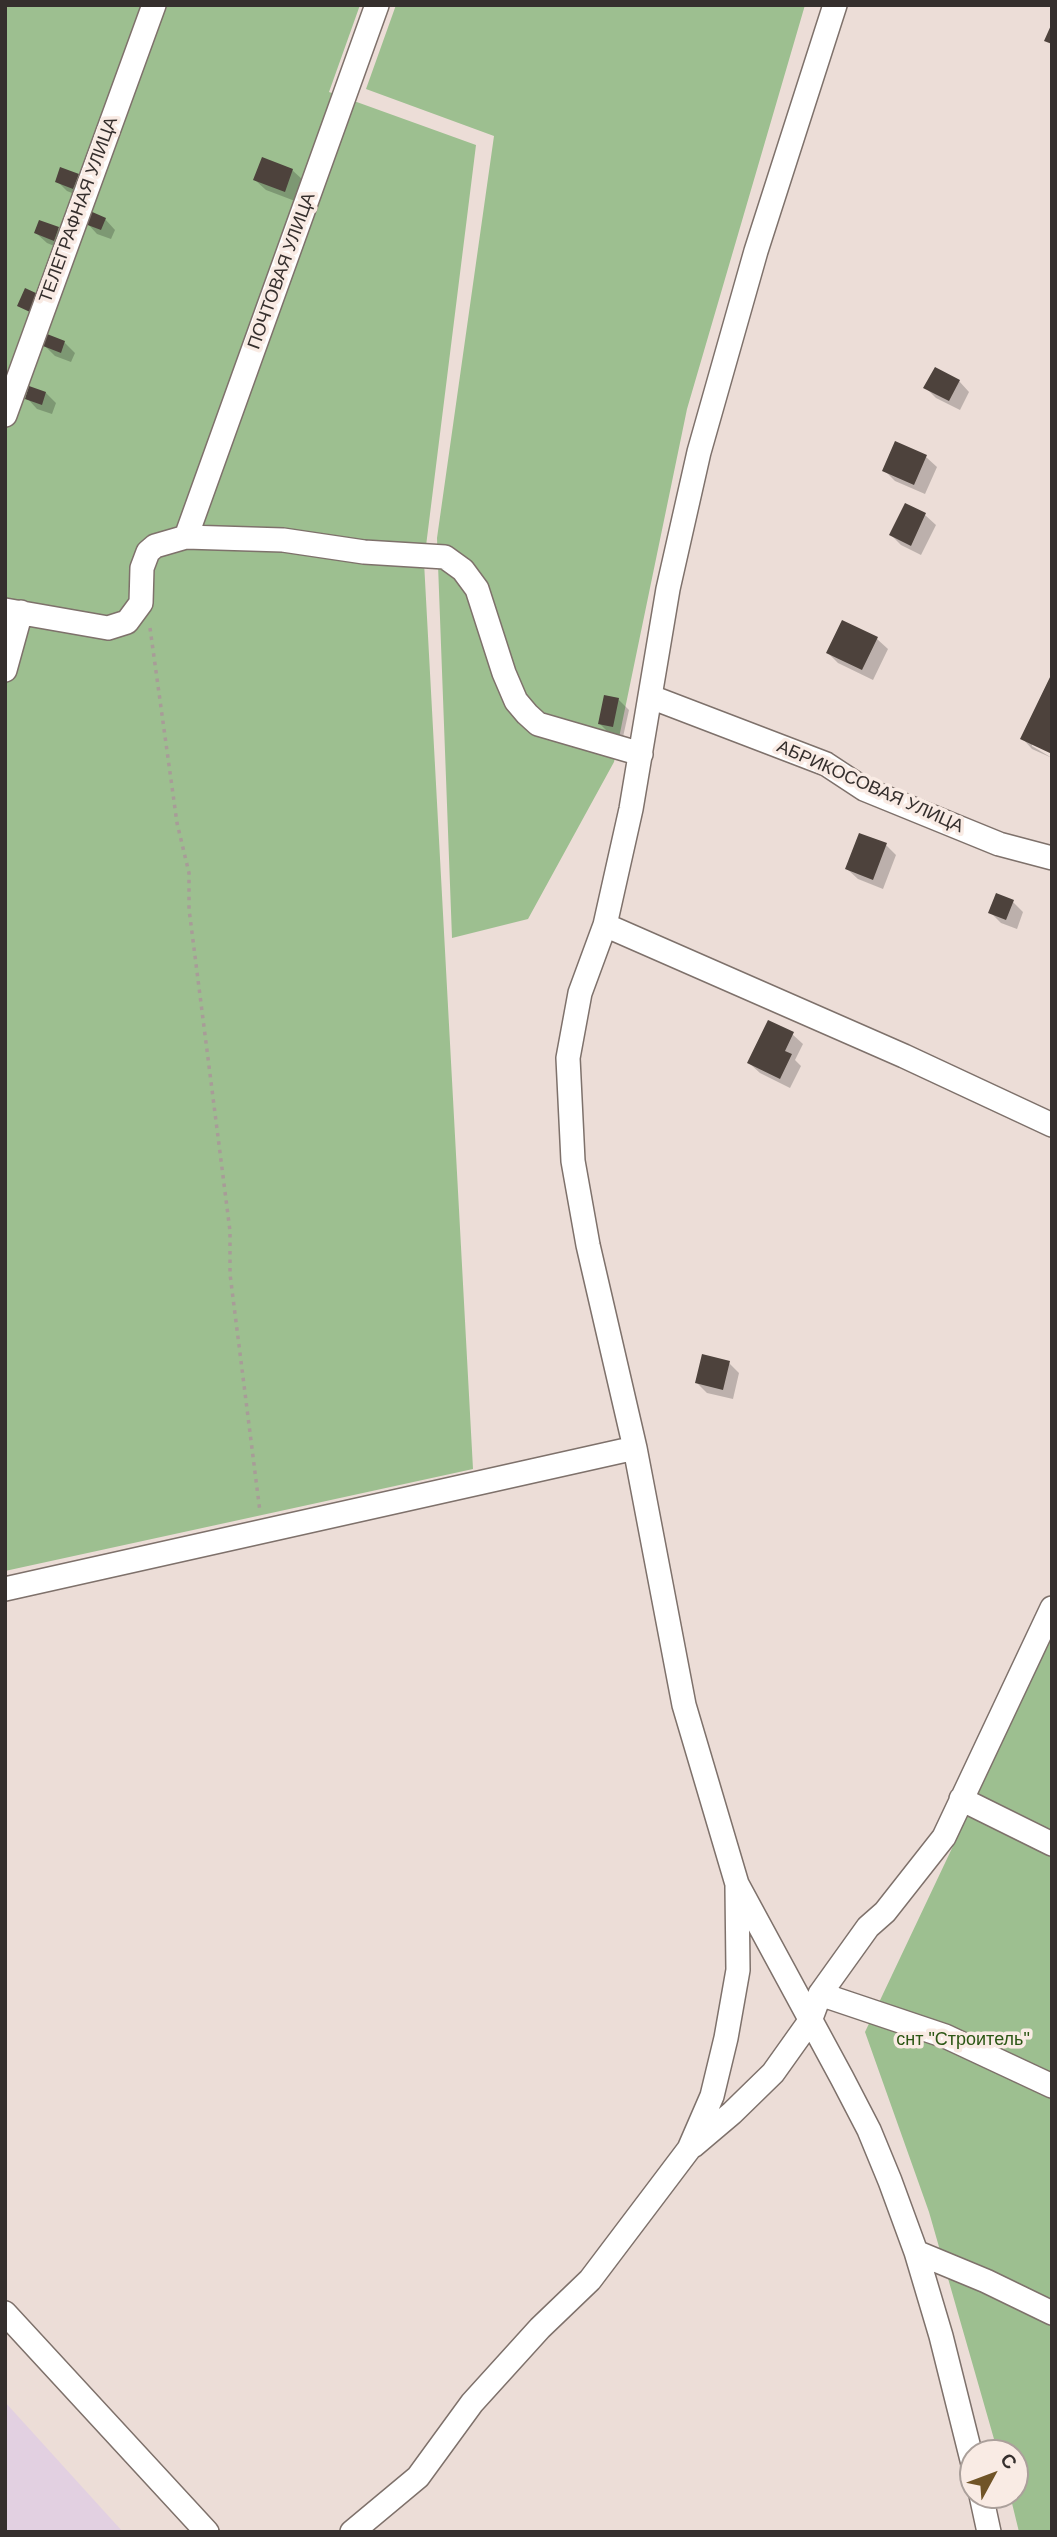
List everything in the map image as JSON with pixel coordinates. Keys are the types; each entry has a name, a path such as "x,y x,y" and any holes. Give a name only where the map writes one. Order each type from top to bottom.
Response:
{"street":[{"name":"ТЕЛЕГРАФНАЯ УЛИЦА","path":"5,415 153,5"},
{"name":"ПОЧТОВАЯ УЛИЦА","path":"186,537 377,5"},
{"path":"835,5 756,251 699,452 668,589 641,754 605,925 580,992 568,1058 573,1161 588,1245 635,1448 684,1705 737,1884 869,2130 916,2252 944,2347 967,2439"},
{"path":"5,670 13,611 108,628 127,622 141,603 142,568 148,552 186,537 283,540 364,552 445,557 463,570 477,589 504,673 516,701 527,714 538,724 641,754"},
{"name":"АБРИКОСОВАЯ УЛИЦА","path":"651,697 826,764 864,789 999,844 1050,851"},
{"path":"605,925 891,1050 1052,1125"},
{"path":"5,1589 635,1448"},
{"path":"352,2532 418,2477 472,2403 540,2328 590,2280 689,2149 732,2113 773,2073 810,2021 820,1994 868,1927 908,1886 944,1837 1052,1608"},
{"path":"961,1799 1052,1844"},
{"path":"689,2149 712,2096 726,2038 738,1970 737,1884"},
{"path":"820,1994 945,2036 1052,2086"},
{"path":"916,2252 986,2281 1052,2313"},
{"path":"5,2313 208,2532"},
{"path":"984,2509 989,2532"}],"path":[{"path":"141,603 150,630 177,823 189,873 188,909 230,1231 230,1274 263,1531"}],"shaded area":[{"path":"5,2402 123,2532 5,2532"}],"green space":[{"path":"5,5 360,5 329,92 476,145 424,562 473,1469 5,1571"},
{"path":"396,5 805,5 687,409 614,762 528,919 452,938 437,538 494,136 366,89"},
{"name":"снт \"Строитель\"","path":"1052,1637 1052,2532 1019,2532 1013,2509 1029,2509 1029,2439 994,2439 929,2212 865,2032"}],"building":[{"path":"1052,23 1052,44 1044,41"},
{"path":"262,157 293,169 285,192 253,180"},
{"path":"60,167 79,174 73,189 55,182"},
{"path":"90,211 106,218 101,230 85,224"},
{"path":"39,220 59,227 54,241 34,233"},
{"path":"25,288 38,294 30,312 17,306"},
{"path":"47,334 65,341 61,353 43,346"},
{"path":"935,367 960,380 949,401 923,388"},
{"path":"29,386 46,392 42,405 25,399"},
{"path":"895,441 927,455 914,485 882,471"},
{"path":"905,503 926,513 911,546 889,535"},
{"path":"842,620 878,637 862,670 826,653"},
{"path":"1052,673 1052,754 1020,739"},
{"path":"604,695 619,698 613,727 598,724"},
{"path":"859,833 887,843 873,880 845,869"},
{"path":"996,893 1014,900 1006,920 988,913"},
{"path":"768,1020 794,1032 785,1051 792,1054 780,1079 747,1063"},
{"path":"702,1354 730,1361 723,1390 695,1383"}]}
